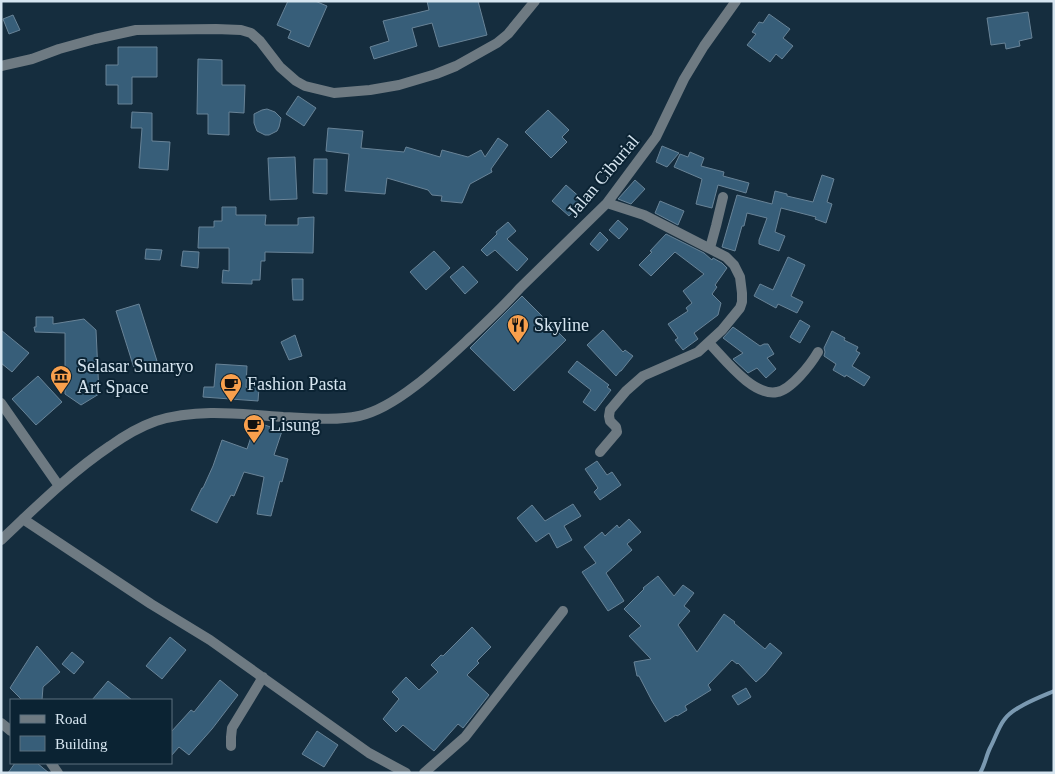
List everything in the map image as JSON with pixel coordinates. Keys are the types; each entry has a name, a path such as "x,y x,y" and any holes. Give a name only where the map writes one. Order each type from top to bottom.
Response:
{"street":[{"path":"1,66 32,59 95,38 136,30 241,30 251,33 260,41 280,67 305,86 334,92 370,90 399,85 456,66 497,43 508,34 534,1"},
{"name":"Jalan Ciburial","path":"1,540 40,502 88,461 130,433 154,422 180,415 213,413 333,418 360,415 377,409 397,398 429,375 507,303 606,203 656,137 689,70 736,1"},
{"path":"710,248 723,197"},
{"path":"600,452 617,432 616,426 610,422 610,410 626,391 643,376 698,352 722,330 736,313 742,302 740,277 734,265 726,257 644,215 606,203"},
{"path":"709,343 753,387 769,392 778,392 786,388 808,368 818,352"},
{"path":"1,403 59,486"},
{"path":"23,519 151,604 210,640 369,753 406,773"},
{"path":"424,773 465,737 563,611"},
{"path":"232,746 232,728 263,677"}],"building":[{"path":"288,1 315,1 327,6 309,47 288,38 291,31 277,25"},
{"path":"427,1 478,1 487,35 439,47 432,23 412,28 417,46 374,59 370,47 389,41 383,21 429,10"},
{"path":"1028,12 1032,38 1019,41 1020,46 1006,49 1005,43 991,45 987,18"},
{"path":"769,14 790,29 783,38 793,46 782,59 776,54 770,62 747,45 756,34 752,32 759,22 763,23"},
{"path":"13,15 20,30 9,34 3,19"},
{"path":"118,47 157,47 157,77 132,77 132,104 118,104 118,85 106,85 106,65 118,65"},
{"path":"198,59 222,60 222,85 245,85 244,113 229,112 229,135 208,134 208,114 197,114"},
{"path":"298,96 316,108 304,126 286,114"},
{"path":"267,109 275,112 281,118 277,131 265,135 257,131 254,123 254,114"},
{"path":"548,110 569,130 562,137 567,142 551,158 525,132"},
{"path":"132,112 152,113 152,141 170,142 168,170 139,168 142,128 131,128"},
{"path":"328,128 363,131 361,148 404,152 406,147 440,157 442,150 468,157 481,150 485,157 498,138 508,145 491,169 492,172 470,184 462,203 441,201 442,196 432,195 428,190 387,178 385,194 345,191 349,154 326,151"},
{"path":"662,146 679,153 667,167 656,162"},
{"path":"690,152 704,158 701,166 724,172 723,176 749,183 746,193 718,185 712,208 696,204 702,179 674,167 680,154 688,157"},
{"path":"295,157 297,199 270,200 268,158"},
{"path":"314,159 327,159 327,194 313,193"},
{"path":"822,175 834,179 827,202 832,204 826,223 815,219 816,217 781,208 775,232 785,236 779,251 759,244 767,218 747,213 735,251 722,247 737,195 772,204 775,191 813,202"},
{"path":"635,180 645,189 631,204 618,199"},
{"path":"566,185 583,200 569,216 552,201"},
{"path":"660,201 684,211 678,225 655,213"},
{"path":"222,207 236,207 236,215 266,215 265,225 298,225 298,218 314,217 313,253 265,252 265,261 261,261 260,280 252,280 252,284 222,283 223,270 229,271 229,248 198,248 199,227 214,227 214,221 222,221"},
{"path":"618,220 628,229 619,239 609,230"},
{"path":"508,222 516,231 507,239 528,259 517,271 495,250 487,256 481,250 497,234 496,232"},
{"path":"600,232 608,240 598,251 590,244"},
{"path":"666,234 704,253 712,260 713,258 722,263 727,268 715,285 717,287 712,294 721,303 718,315 694,333 698,339 683,350 675,340 678,338 668,324 688,311 686,308 692,303 683,291 704,274 675,252 651,276 639,265"},
{"path":"146,249 162,250 160,260 145,259"},
{"path":"183,251 199,252 198,268 181,266"},
{"path":"434,251 450,268 426,290 410,272"},
{"path":"788,257 805,265 791,296 803,302 797,313 778,304 776,308 754,296 760,284 773,290"},
{"path":"463,266 478,282 465,294 450,277"},
{"path":"292,279 303,279 303,300 293,300"},
{"name":"Skyline","path":"522,296 566,340 514,391 470,348"},
{"path":"139,304 157,361 134,368 116,311"},
{"path":"36,317 53,317 53,324 84,319 96,330 99,394 81,405 65,394 65,333 35,332"},
{"path":"800,320 810,326 800,343 790,337"},
{"path":"733,327 760,346 768,344 774,354 767,358 776,369 766,378 757,368 748,373 733,359 743,353 723,338"},
{"path":"1,330 29,353 12,372 1,363"},
{"path":"603,330 623,352 625,350 633,356 616,376 587,345"},
{"path":"832,331 858,347 856,351 860,353 852,366 870,377 864,386 846,375 845,377 833,370 836,364 824,356 824,348"},
{"path":"295,335 302,356 289,360 281,342"},
{"path":"577,361 609,385 607,387 611,390 595,411 583,402 591,390 568,372"},
{"path":"216,364 247,366 246,387 259,388 258,401 203,397 204,387 214,387"},
{"path":"38,376 62,402 36,425 12,399"},
{"path":"256,422 282,431 274,455 288,459 271,516 257,514 264,477 244,472 234,496 231,495 217,523 191,510 213,466 222,440 247,449"},
{"path":"597,461 607,475 612,472 621,485 600,500 594,492 598,488 585,469"},
{"path":"573,504 581,516 564,526 572,540 557,548 549,533 536,542 517,518 532,505 545,521"},
{"path":"629,519 641,532 627,544 632,550 606,573 624,601 608,611 582,572 596,563 584,547 602,532 605,536 617,525 619,528"},
{"path":"658,576 674,596 683,585 694,593 684,606 690,611 678,625 697,652 724,614 765,649 770,643 782,653 756,682 738,663 732,660 708,685 711,690 685,706 687,710 665,722 639,676 637,676 634,662 651,659 629,636 641,626 624,609 643,588"},
{"path":"472,627 491,647 477,661 479,663 467,675 489,695 463,728 458,724 434,751 403,725 396,732 383,719 399,699 392,692 406,677 419,690 438,672 431,665 441,655 443,656"},
{"path":"170,637 186,650 162,679 146,666"},
{"path":"37,646 60,672 43,687 42,699 21,699 10,688"},
{"path":"72,652 84,662 74,674 62,664"},
{"path":"220,680 238,695 189,755 179,747 172,755 172,731 191,710 194,712"},
{"path":"108,681 131,699 93,699"},
{"path":"746,688 751,697 738,705 732,696"},
{"path":"317,731 338,745 324,767 302,754"},
{"path":"14,764 38,764 49,773 8,773"}],"waterway":[{"path":"980,773 998,730 1008,715 1027,703 1054,691"}],"place":[{"name":"Skyline","path":"518,344"},
{"name":"Selasar Sunaryo Art Space","path":"61,395"},
{"name":"Fashion Pasta","path":"231,403"},
{"name":"Lisung","path":"254,444"}]}
